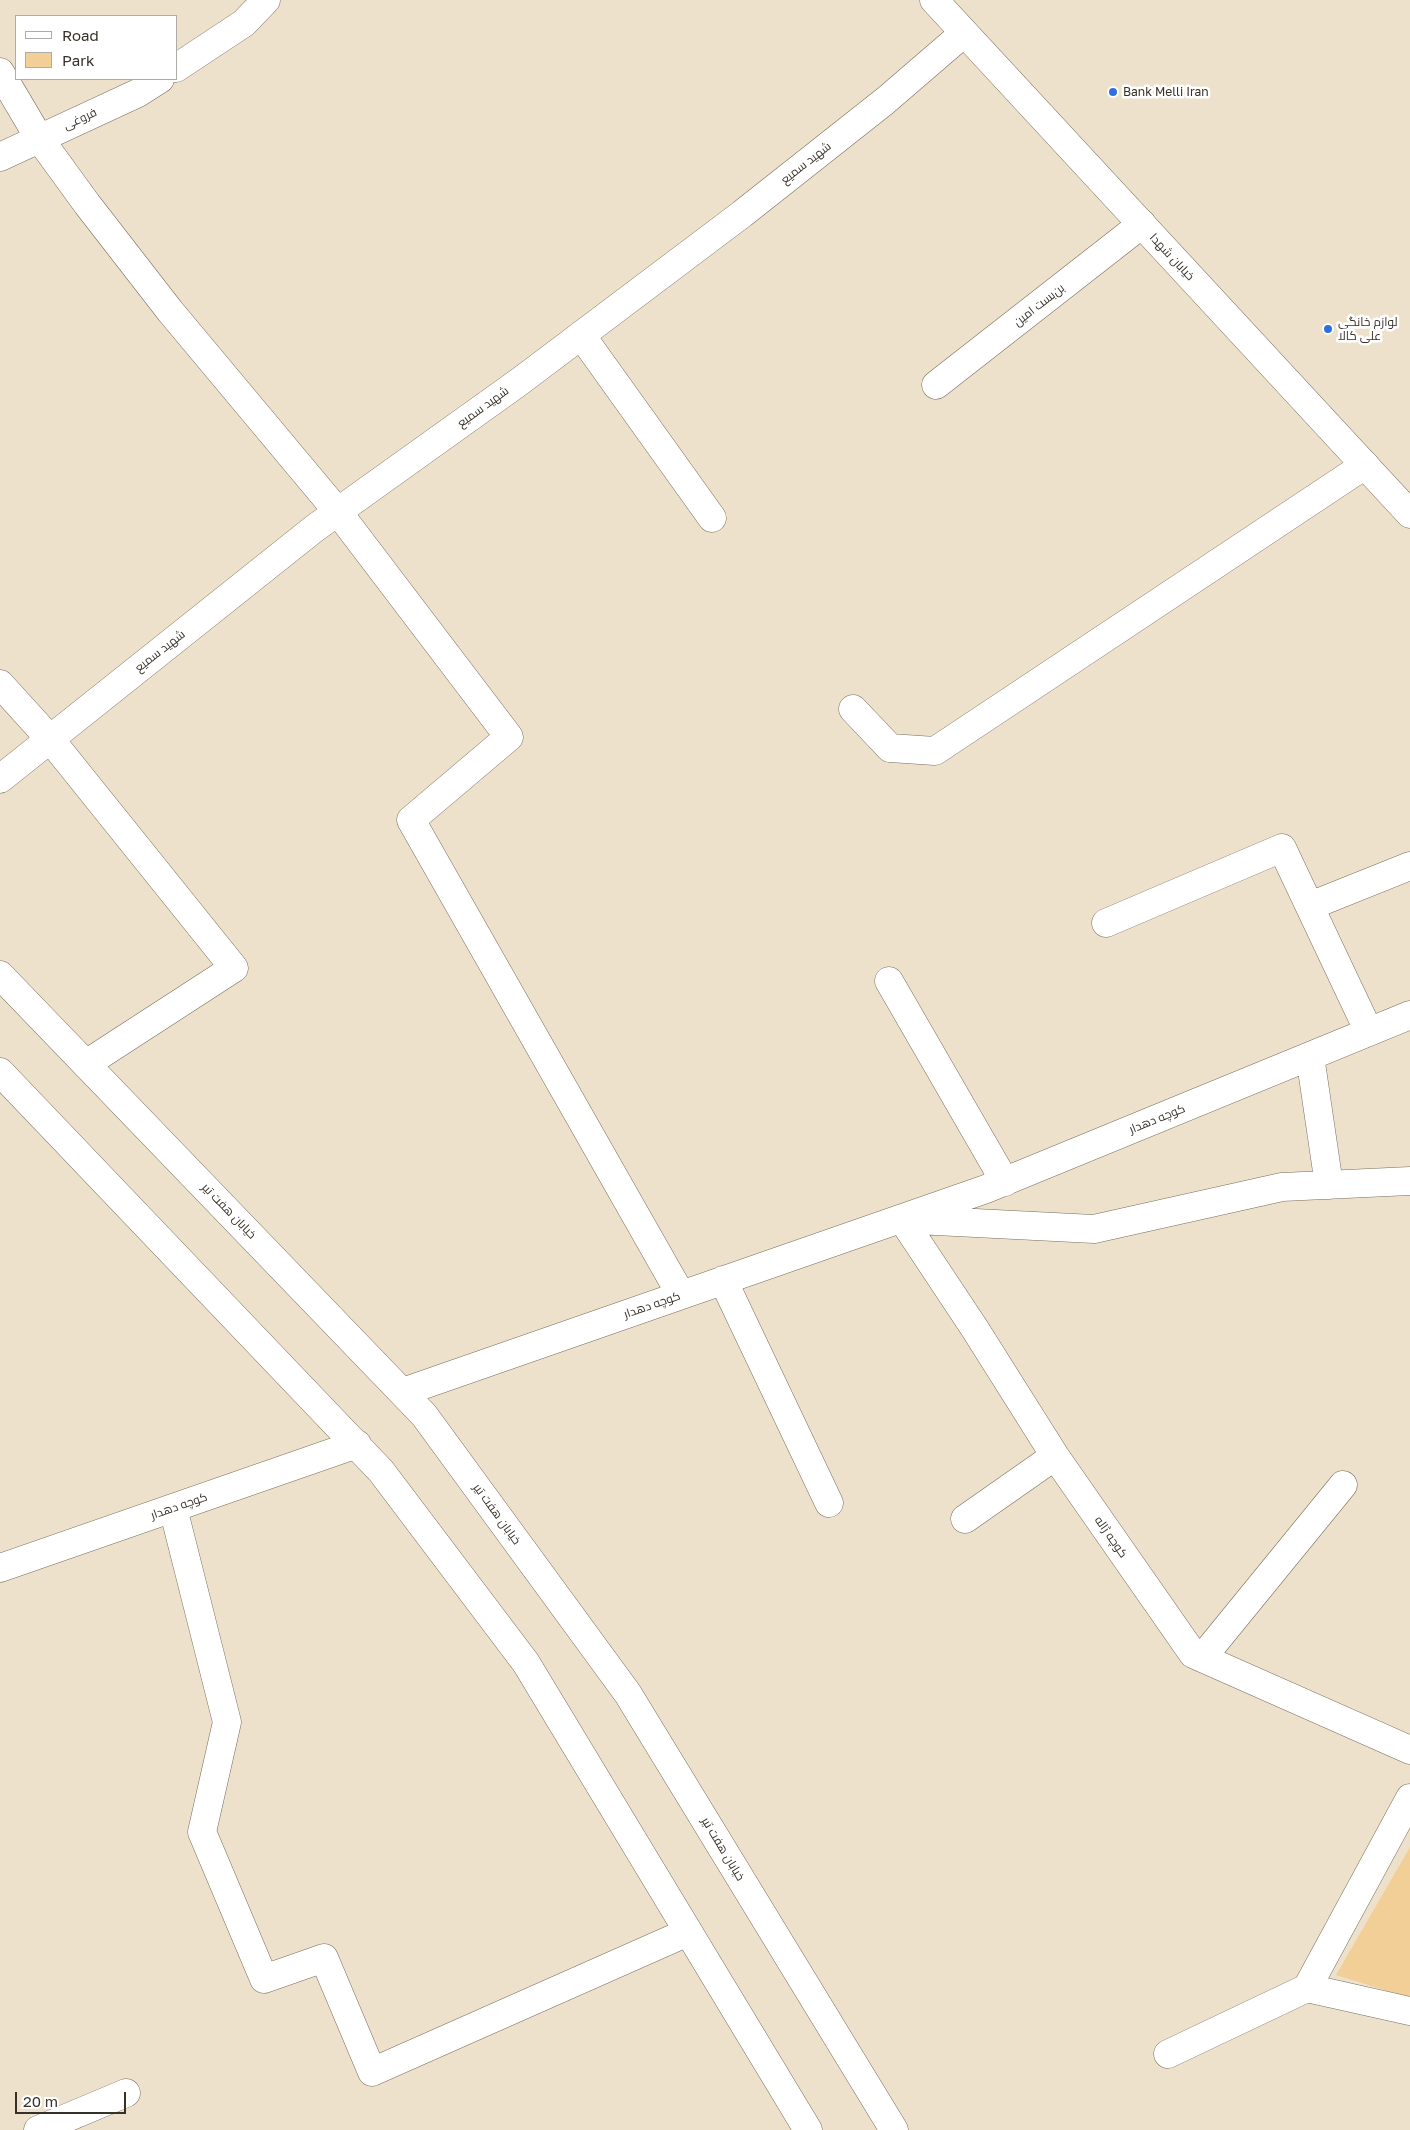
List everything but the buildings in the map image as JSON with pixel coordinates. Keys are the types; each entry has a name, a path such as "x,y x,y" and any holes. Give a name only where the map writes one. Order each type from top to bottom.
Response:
{"street":[{"path":"178,67 244,23 266,0"},
{"name":"خیابان شهدا","path":"934,0 1410,514"},
{"name":"شهید سمیع","path":"0,779 315,528 580,335 742,214 885,101 964,33"},
{"path":"0,72 39,138 87,204 170,311 338,512 509,737 411,820 681,1295"},
{"name":"فروغی","path":"0,157 138,93 158,80"},
{"name":"بن‌بست امین","path":"936,385 1142,224"},
{"path":"580,335 712,518"},
{"path":"852,709 890,748 935,751 1365,465"},
{"path":"0,684 50,739 234,968 86,1064"},
{"path":"1106,923 1282,848 1369,1032"},
{"path":"1310,906 1410,866"},
{"name":"خیابان هفت تیر","path":"0,975 424,1415 628,1694 894,2130"},
{"path":"889,981 1005,1182"},
{"name":"کوچه دهدار","path":"403,1392 1005,1182 1410,1015"},
{"path":"1310,1056 1329,1185"},
{"path":"2,1077 381,1471 526,1663 808,2130"},
{"name":"کوچه دهدار","path":"902,1219 1094,1229 1282,1187 1410,1181"},
{"name":"کوچه ژاله","path":"902,1219 976,1330 1055,1456 1193,1654 1410,1750"},
{"path":"724,1280 829,1503"},
{"name":"کوچه دهدار","path":"0,1568 357,1444"},
{"path":"965,1519 1055,1456"},
{"path":"1202,1658 1342,1485"},
{"path":"173,1508 227,1722 202,1832 264,1979 324,1958 372,2072 688,1932"},
{"path":"1168,2054 1307,1988 1410,1798"},
{"path":"1307,1988 1410,2011"},
{"path":"38,2130 126,2093"}],"green space":[{"path":"1410,1847 1410,1998 1336,1975"}],"place":[{"name":"Bank Melli Iran","path":"1113,92"},
{"name":"لوازم خانگی علی کالا","path":"1328,329"}]}
